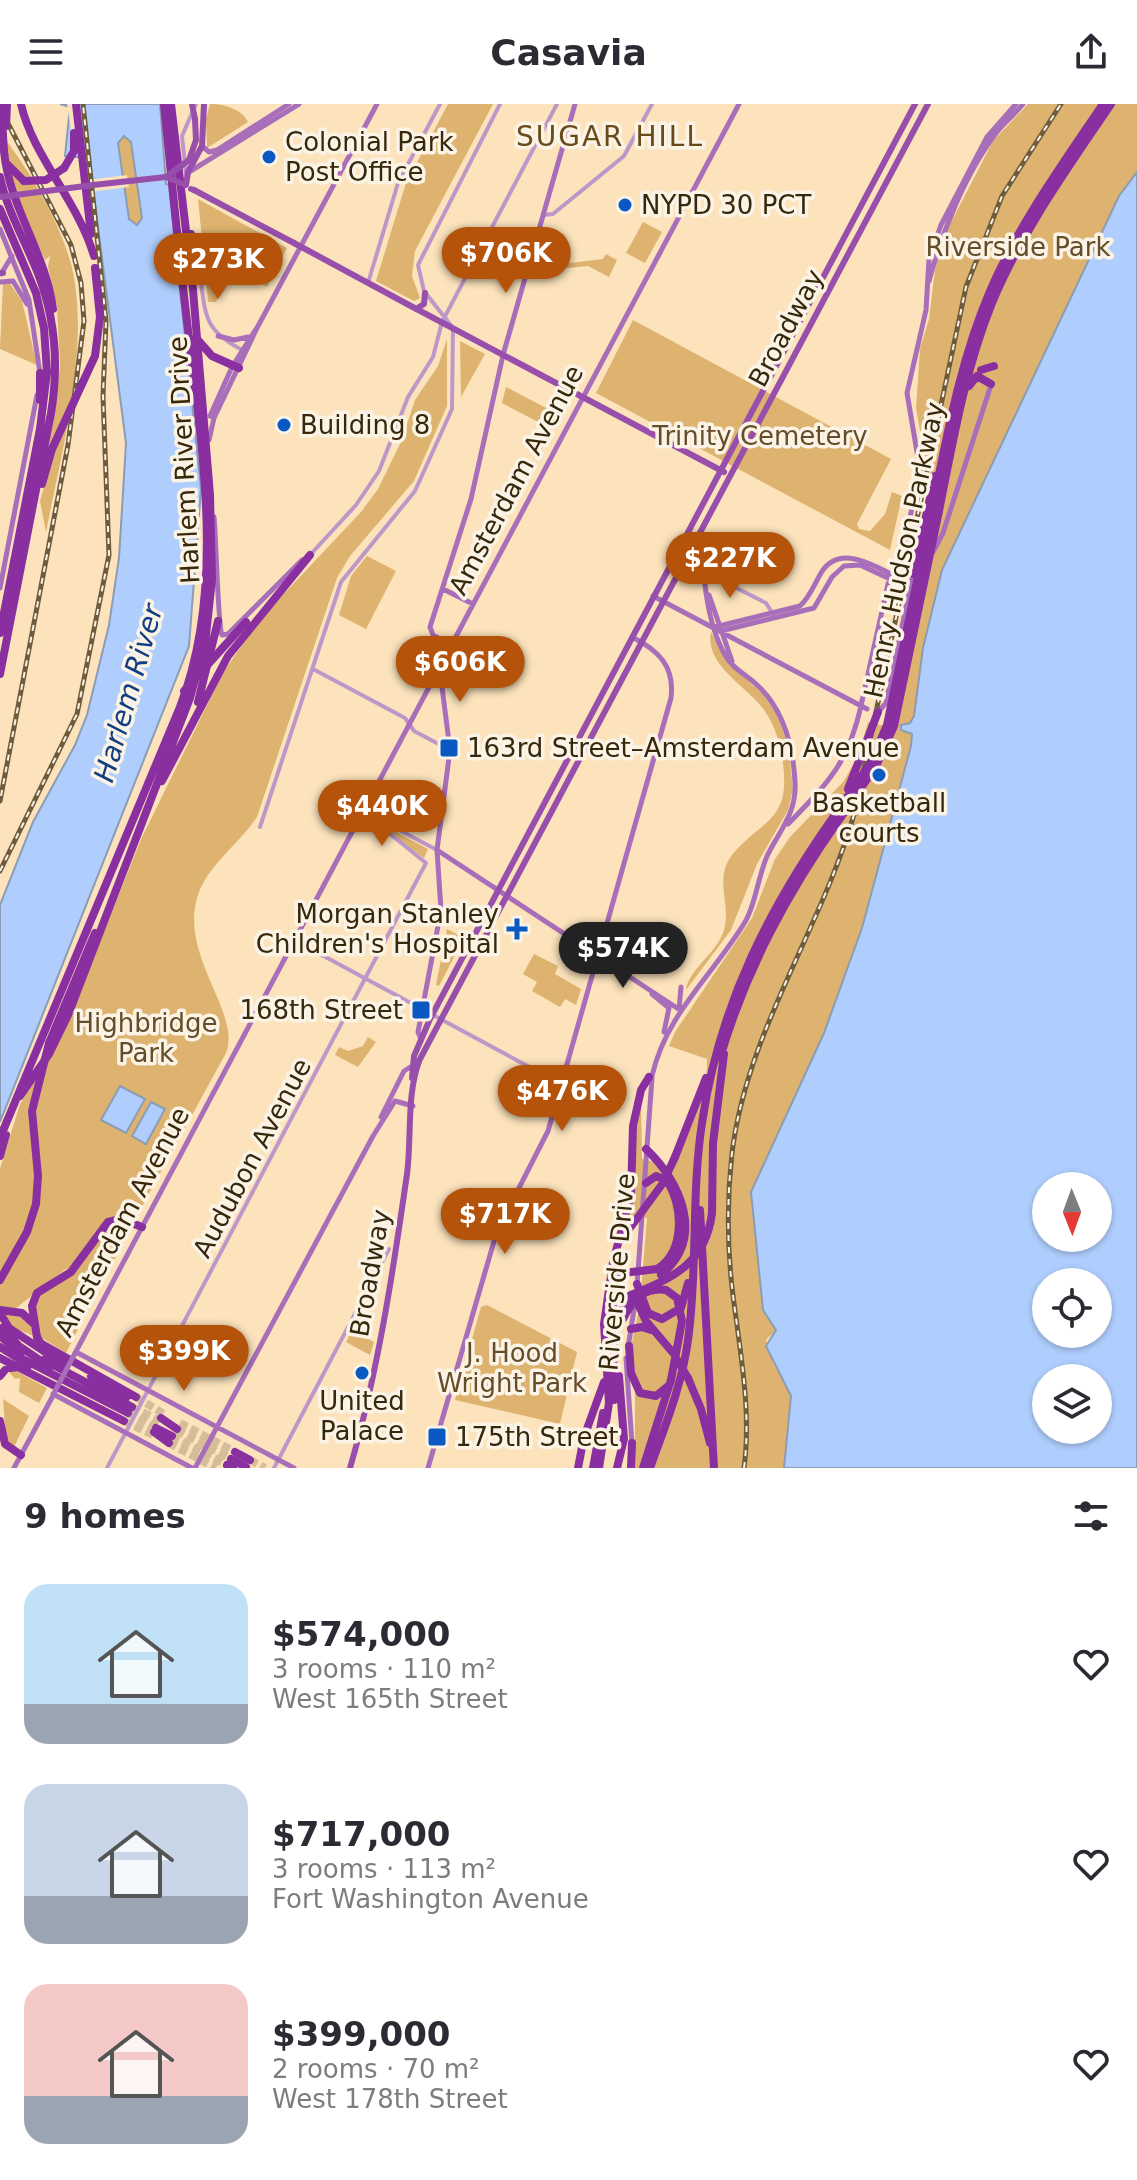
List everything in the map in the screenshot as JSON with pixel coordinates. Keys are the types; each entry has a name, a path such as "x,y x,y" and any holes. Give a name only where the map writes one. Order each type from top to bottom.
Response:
{"highway":[{"path":"0,674 53,398 53,309 48,282 13,195 5,155 4,104"},
{"path":"21,104 28,125 82,221 94,256"},
{"path":"5,155 15,174 28,182 46,180 61,171 74,151 74,104"},
{"path":"32,511 52,449 97,349 100,317 74,104"},
{"name":"Harlem River Drive","path":"0,1156 21,1095 49,1054 68,1015 195,684 207,637 212,579 210,495 183,189 164,104"},
{"name":"Harlem River Drive","path":"0,1138 180,707 197,653 206,561 201,447 169,124 171,104"},
{"name":"Henry Hudson Parkway","path":"936,510 943,457 958,387 979,319 1001,266 1103,104"},
{"name":"Henry Hudson Parkway","path":"714,1468 700,1200 707,1119 726,1039 768,934 871,762 887,725 958,416 981,333 1002,280 1040,203 1111,104"},
{"path":"0,177 11,214 38,274 52,330"},
{"path":"183,189 200,276"},
{"path":"0,209 31,280 45,335 46,385 0,633"},
{"path":"185,298 199,344 212,356 236,368"},
{"path":"981,333 977,360 991,384"},
{"path":"981,370 994,366"},
{"path":"34,461 40,373"},
{"path":"958,416 972,378 982,376 991,384"},
{"path":"201,447 212,417"},
{"path":"912,578 928,495 943,457"},
{"path":"123,843 154,758 184,691 310,555"},
{"path":"137,830 235,646 310,555"},
{"path":"189,730 210,664 218,621"},
{"path":"840,813 878,712"},
{"name":"Henry Hudson Parkway","path":"650,1468 686,1355 700,1136 728,1009 755,945 789,882 840,813"},
{"path":"0,1271 25,1228 31,1205 34,1182 28,1106 47,1042 94,924 112,866"},
{"path":"0,1280 25,1236 36,1204 38,1179 32,1111 47,1042 123,870"},
{"path":"617,1468 624,1443 619,1365 623,1319 636,1293 692,1264 706,1241 712,1213 713,1143 726,1039"},
{"path":"613,1271 627,1232 663,1183 715,1059"},
{"path":"600,1444 609,1403 604,1324 632,1188 632,1129 641,1090 651,1076"},
{"path":"602,1468 619,1439 615,1381 617,1319 636,1293 680,1252 684,1213 673,1178 646,1149"},
{"path":"646,1183 656,1176 664,1179 673,1192 678,1214 674,1250 659,1272"},
{"path":"45,1352 37,1337 34,1297 71,1272 105,1225 121,1219 142,1227"},
{"path":"636,1293 650,1314 662,1319 675,1314 686,1295 694,1239"},
{"path":"605,1338 618,1280 623,1273 659,1272"},
{"path":"623,1319 635,1300 651,1291 666,1290 677,1298 682,1321 664,1407 643,1468"},
{"path":"636,1293 645,1319 674,1354 688,1378 701,1409 713,1455"},
{"path":"35,1325 26,1315 15,1310 0,1312 2,1330 76,1391 131,1408"},
{"path":"631,1329 645,1327 661,1338"},
{"path":"2,1330 91,1376 131,1408"},
{"path":"2,1330 30,1338 131,1408"},
{"path":"629,1346 637,1390 649,1397 660,1395 671,1380"},
{"path":"0,1347 131,1408"},
{"path":"0,1347 29,1365 64,1374"},
{"path":"0,1358 131,1408"},
{"path":"602,1468 600,1444 606,1360"},
{"path":"4,1372 29,1365"},
{"path":"578,1468 582,1441 604,1382"},
{"path":"0,1421 5,1444 21,1455"},
{"path":"175,1432 158,1425 175,1432"},
{"path":"628,1468 632,1443"},
{"path":"231,1461 248,1464"}],"main road":[{"path":"194,104 196,140 179,178 183,189 416,309 444,319 453,328 731,476"},
{"path":"183,189 202,146 204,104"},
{"path":"202,146 209,152 217,150 289,104"},
{"path":"0,197 179,178 299,104"},
{"path":"244,351 377,104"},
{"path":"451,646 433,635 430,627 471,499 503,355 575,104"},
{"name":"Amsterdam Avenue","path":"14,1468 739,104"},
{"name":"Broadway","path":"350,1468 396,1251 413,1106 412,1066 421,1039 915,104"},
{"name":"Broadway","path":"413,1082 420,1059 441,1019 928,104"},
{"path":"788,824 831,781 850,748 890,577 909,523 920,470 907,393 912,357 924,319 929,259 941,225 987,137 1016,104"},
{"path":"927,285 938,245 962,194 992,140 1023,104"},
{"path":"166,177 189,160"},
{"path":"0,229 31,312 40,373 0,588"},
{"path":"1,274 12,255"},
{"path":"0,282 13,281 31,312"},
{"path":"416,309 424,304 425,293"},
{"path":"244,351 249,336 257,328"},
{"path":"218,336 236,340 249,336"},
{"name":"Harlem River Drive","path":"218,621 220,585 209,447 212,417 244,351"},
{"path":"653,596 878,712 886,703 912,578 944,526 991,384"},
{"name":"Riverside Drive","path":"632,1443 626,1366 646,1183 651,1076 663,1039 680,1010 748,918 762,868 788,824 794,795 789,735 782,717 757,685 724,655 709,594 701,530"},
{"path":"218,621 221,634 228,634 310,555"},
{"path":"675,555 705,572"},
{"path":"774,616 800,606 808,598 821,572 842,559 856,558 890,577"},
{"path":"718,628 814,608 841,567 850,564 873,568"},
{"path":"821,572 832,577"},
{"path":"443,589 473,604"},
{"path":"808,598 819,603"},
{"path":"428,1468 497,1231 543,1146 672,692 663,660 632,637"},
{"path":"421,1039 418,1032 440,919 437,850 450,750 441,680 436,676"},
{"name":"Riverside Drive","path":"794,795 801,810"},
{"path":"437,850 680,1010"},
{"path":"453,978 461,984"},
{"path":"680,1010 681,987"},
{"path":"649,990 669,1008 663,1039"},
{"path":"54,1393 194,1468 373,1136 404,1071 412,1066"},
{"path":"373,1136 394,1101 400,1099 413,1106"},
{"path":"75,1354 294,1468"}],"street":[{"path":"194,104 182,139 187,181 197,192 368,284 398,183 440,104"},
{"path":"444,319 425,293 418,272 421,254 500,104"},
{"path":"310,555 353,509 379,471 408,397 433,357 444,319 557,104"},
{"path":"543,215 553,214 625,154 652,104"},
{"name":"Harlem River Drive","path":"200,276 206,318 218,336 244,351"},
{"path":"260,827 341,582 415,491 450,417 455,393 453,328"},
{"path":"705,572 766,603 774,616"},
{"path":"313,669 405,718 414,731 450,750"},
{"path":"363,811 437,850"},
{"path":"363,811 368,819 426,863 447,857"},
{"name":"Audubon Avenue","path":"107,1468 426,863"},
{"path":"294,940 561,1084"},
{"path":"274,1468 389,1249"}],"green space":[{"path":"210,104 232,108 248,122 207,148 206,119"},
{"path":"448,104 493,104 415,251 412,276 420,298 414,301 376,281 406,183"},
{"name":"Riverside Park","path":"1028,104 1137,104 1137,172 1119,196 942,570 923,648 914,716 910,723 901,726 901,730 912,734 911,746 862,928 824,1033 751,1192 763,1310 776,1330 766,1340 773,1363 791,1396 784,1468 635,1468 635,1372 631,1347 640,1304 647,1218 630,1217 641,1102 642,1159 654,1162 670,1178 706,1089 707,1059 669,1046 675,1032 752,918 775,859 790,837 844,781 859,754 868,722 895,728 948,480 928,476 916,408 920,349 929,319 936,262 945,234 993,141"},
{"path":"0,133 45,202 64,241 74,278 78,340 75,372 46,532 40,501 53,455 48,453 60,366 57,306 48,267 50,256 45,260 30,226 23,228 2,160"},
{"path":"123,136 131,142 142,218 137,225 129,219 118,143"},
{"path":"198,199 287,248 267,287 224,265 216,282 224,286 216,302 208,302"},
{"path":"643,222 662,232 645,263 626,253"},
{"path":"606,254 617,260 609,277 588,266 558,269 564,259 570,263 603,259"},
{"path":"9,282 22,301 37,365 0,349 3,284"},
{"name":"Trinity Cemetery","path":"633,320 891,459 857,524 859,529 870,531 885,514 892,492 902,496 890,550 596,393"},
{"name":"Highbridge Park","path":"447,339 447,406 414,481 350,556 337,578 257,817 216,864 198,895 194,917 196,939 226,1020 229,1037 226,1053 134,1221 111,1218 72,1269 66,1269 16,1308 15,1313 31,1325 34,1336 13,1328 0,1307 0,1169 20,1104 63,1034 142,837 224,671 262,617 361,512 378,489 401,442 415,400 438,366"},
{"path":"460,341 485,354 461,397"},
{"path":"506,387 548,409 540,423 502,403"},
{"path":"367,556 396,571 366,629 339,615 351,576"},
{"path":"711,632 728,663 762,693 777,713 788,745 793,789 788,810 757,864 731,930 686,990 692,975 716,946 724,930 725,868 738,848 774,815 783,797 784,786 782,757 774,727 757,701 720,665 711,644"},
{"path":"378,822 428,849 424,858 379,826"},
{"path":"447,929 464,938 439,986 436,985"},
{"path":"534,954 558,966 555,974 581,989 576,1005 565,999 560,1007 532,991 537,982 523,974"},
{"path":"368,1037 376,1042 358,1067 335,1055 339,1047 348,1051 363,1046"},
{"path":"116,1222 132,1228 99,1287 95,1286 97,1292 66,1353 40,1337 34,1309 40,1294 75,1272 109,1225"},
{"name":"J. Hood Wright Park","path":"487,1305 577,1352 560,1424 455,1400 481,1307"},
{"path":"352,1331 374,1342 370,1355 346,1342"},
{"path":"14,1370 47,1388 39,1403 19,1392 20,1378 15,1379 9,1372"},
{"path":"3,1399 29,1416 13,1449 6,1440"}],"water":[{"name":"Harlem River","path":"60,104 160,104 166,184 169,185 201,489 189,646 0,1122 0,905 33,822 75,745 87,715 109,625 119,558 126,443 89,158 65,156 70,107","holes":["124,136 131,142 142,218 137,225 129,219 118,143"]},
{"path":"1137,172 1137,1468 784,1468 791,1396 766,1346 776,1330 763,1310 751,1192 824,1033 862,928 911,746 912,734 901,730 901,725 910,723 914,716 923,648 942,570 1119,196"},
{"path":"120,1086 145,1099 126,1133 101,1120"},
{"path":"151,1102 165,1109 146,1144 132,1136"}],"pier":[{"path":"67,104 79,104 88,180 127,175 129,187 89,192 100,282 78,138 70,155 72,135"}],"tunnel":[{"path":"136,1397 164,1414"},
{"path":"132,1407 160,1421"},
{"path":"128,1413 156,1428"},
{"path":"124,1421 153,1435"},
{"path":"180,1423 235,1452"},
{"path":"177,1430 231,1459"},
{"path":"172,1436 227,1465"},
{"path":"169,1443 216,1468"},
{"path":"250,1460 265,1468"}],"railway":[{"path":"0,871 77,714 109,555 103,396 106,321 83,104"},
{"path":"744,1468 746,1400 730,1270 728,1220 732,1153 740,1108 769,1022 824,897 855,811 966,287 1002,196 1061,104"},
{"path":"0,108 71,245 81,283 84,321 68,445 0,801"}],"place":[{"name":"Colonial Park Post Office","path":"269,157"},
{"name":"NYPD 30 PCT","path":"625,205"},
{"name":"Building 8","path":"284,425"},
{"name":"163rd Street–Amsterdam Avenue","path":"449,748"},
{"name":"Basketball courts","path":"879,775"},
{"name":"Morgan Stanley Children's Hospital","path":"517,929"},
{"name":"168th Street","path":"421,1010"},
{"name":"United Palace","path":"362,1373"},
{"name":"175th Street","path":"437,1437"}],"district":[{"name":"SUGAR HILL","path":"610,136"}]}
